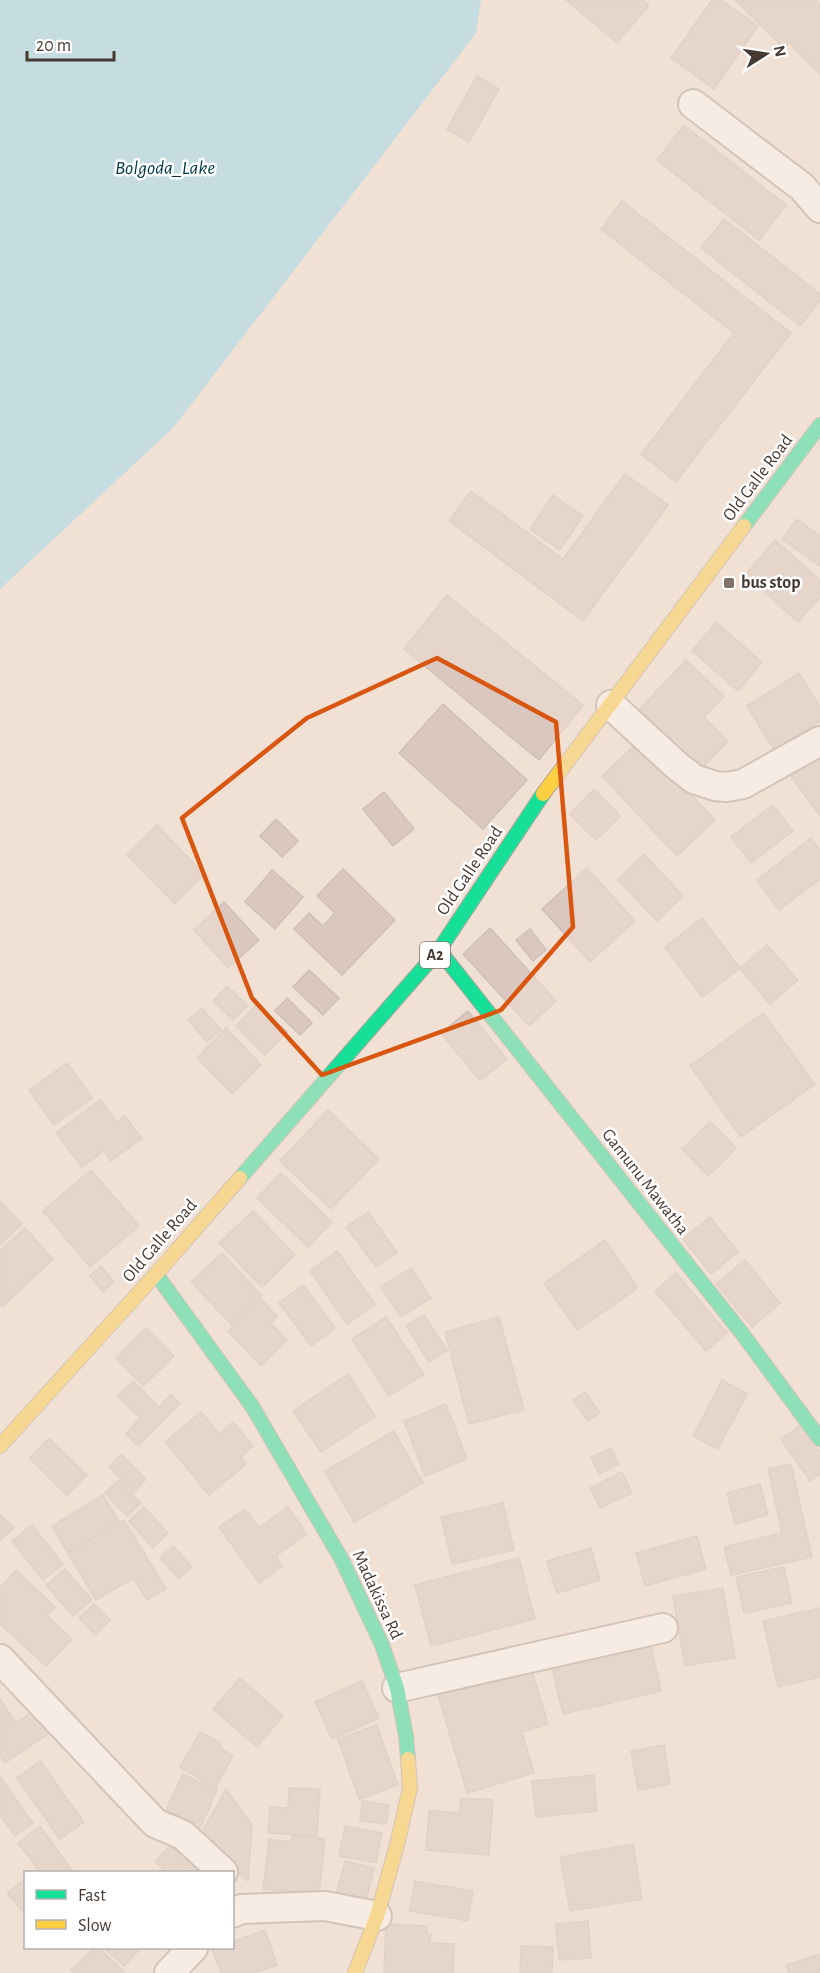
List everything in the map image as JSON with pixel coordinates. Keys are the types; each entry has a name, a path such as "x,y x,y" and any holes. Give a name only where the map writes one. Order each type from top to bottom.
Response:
{"main road":[{"name":"Old Galle Road","path":"0,1446 156,1274 439,950 541,797 820,425"},
{"name":"Gamunu Mawatha","path":"439,950 741,1332 820,1439"},
{"name":"Madakissa Rd","path":"156,1274 252,1406 342,1560 382,1645 397,1688 406,1736 411,1788 377,1916 355,1973"}],"street":[{"path":"693,104 802,187 820,208"},
{"path":"611,705 676,765 694,779 715,786 728,787 742,784 820,741"},
{"path":"397,1688 663,1628"},
{"path":"0,1659 155,1822 183,1835 222,1871"},
{"path":"236,1901 325,1906 377,1916"},
{"path":"169,1973 191,1949"}],"highlighted area":[{"path":"437,658 556,722 573,927 501,1010 322,1075 252,998 182,818 307,718"}],"water":[{"name":"Bolgoda_Lake","path":"0,0 481,0 476,33 173,428 0,589"}],"building":[{"path":"566,0 643,0 649,5 617,43"},
{"path":"712,0 721,0 758,26 714,89 671,58"},
{"path":"735,0 816,0 820,4 820,74 789,43 784,48"},
{"path":"477,76 499,89 469,142 447,129"},
{"path":"684,125 786,205 759,240 657,160"},
{"path":"622,201 791,333 676,482 641,454 734,333 601,229"},
{"path":"724,219 820,294 820,300 800,326 701,248"},
{"path":"625,474 668,505 583,621 449,521 471,491 563,559"},
{"path":"553,495 583,516 560,550 530,529"},
{"path":"797,519 820,536 820,566 782,539"},
{"path":"775,540 820,580 820,597 798,622 745,575"},
{"path":"447,595 583,705 539,760 404,649"},
{"path":"716,622 762,662 738,691 692,651"},
{"path":"686,660 724,696 704,717 728,741 701,769 639,710"},
{"path":"799,673 820,707 820,721 774,750 747,706"},
{"path":"443,704 527,780 483,829 399,753"},
{"path":"640,740 715,820 677,856 602,776"},
{"path":"820,754 820,816 791,777"},
{"path":"594,789 620,816 596,840 570,814"},
{"path":"384,792 414,829 393,846 363,809"},
{"path":"773,805 793,831 751,863 731,837"},
{"path":"276,819 298,841 282,857 260,836"},
{"path":"157,825 204,874 175,904 127,855"},
{"path":"811,838 820,850 820,879 779,910 757,880"},
{"path":"644,854 683,896 657,921 618,880"},
{"path":"587,868 635,921 590,962 542,909"},
{"path":"343,869 395,920 342,975 294,929 309,913 323,926 335,913 317,896"},
{"path":"272,870 303,897 275,929 245,902"},
{"path":"224,902 259,940 228,968 194,930"},
{"path":"702,918 740,968 702,997 665,947"},
{"path":"490,928 556,1001 529,1026 463,954"},
{"path":"530,929 546,950 533,961 516,940"},
{"path":"767,945 798,980 770,1004 740,968"},
{"path":"309,970 339,998 323,1015 293,987"},
{"path":"227,986 248,1006 233,1020 213,1001"},
{"path":"287,998 312,1023 300,1035 275,1011"},
{"path":"257,1004 287,1032 265,1055 236,1026"},
{"path":"202,1008 221,1030 207,1042 188,1020"},
{"path":"468,1011 507,1059 480,1081 441,1033"},
{"path":"763,1013 815,1084 741,1137 690,1066"},
{"path":"226,1028 261,1065 232,1094 197,1058"},
{"path":"67,1063 92,1098 54,1125 29,1090"},
{"path":"100,1100 117,1122 125,1116 142,1138 111,1161 104,1151 82,1167 56,1133"},
{"path":"328,1110 379,1159 331,1209 280,1161"},
{"path":"710,1121 736,1148 708,1176 682,1149"},
{"path":"91,1170 139,1226 90,1267 43,1211"},
{"path":"281,1173 332,1222 308,1247 257,1198"},
{"path":"0,1201 22,1224 0,1245"},
{"path":"253,1211 295,1255 262,1287 219,1243"},
{"path":"368,1212 397,1252 376,1267 346,1227"},
{"path":"710,1217 738,1252 711,1274 683,1239"},
{"path":"25,1228 53,1259 2,1307 0,1304 0,1251"},
{"path":"605,1240 638,1288 577,1330 544,1283"},
{"path":"337,1251 375,1304 347,1324 310,1271"},
{"path":"222,1253 262,1296 232,1325 191,1282"},
{"path":"745,1260 780,1303 752,1327 716,1284"},
{"path":"101,1266 114,1282 103,1292 90,1276"},
{"path":"411,1268 431,1298 401,1317 381,1287"},
{"path":"676,1273 727,1333 706,1351 655,1291"},
{"path":"303,1285 335,1328 311,1346 279,1303"},
{"path":"261,1299 278,1317 271,1323 287,1340 261,1366 228,1331"},
{"path":"424,1315 447,1350 429,1362 406,1326"},
{"path":"386,1317 424,1374 389,1396 352,1339"},
{"path":"499,1317 524,1410 469,1424 445,1332"},
{"path":"146,1328 174,1356 143,1386 116,1358"},
{"path":"348,1374 375,1416 321,1452 293,1411"},
{"path":"722,1380 747,1394 718,1449 693,1436"},
{"path":"133,1381 159,1407 171,1394 180,1403 138,1446 126,1434 140,1418 118,1396"},
{"path":"585,1392 600,1413 588,1421 573,1400"},
{"path":"446,1404 467,1459 425,1476 404,1421"},
{"path":"201,1412 219,1434 233,1422 253,1446 241,1457 246,1464 209,1495 165,1442"},
{"path":"801,1425 820,1452 820,1474 810,1481 781,1439"},
{"path":"394,1431 423,1483 354,1522 325,1471"},
{"path":"49,1438 87,1475 67,1495 30,1458"},
{"path":"611,1448 619,1464 599,1474 591,1457"},
{"path":"121,1454 146,1479 134,1492 109,1467"},
{"path":"791,1464 812,1557 731,1575 724,1547 782,1533 768,1469"},
{"path":"622,1472 632,1493 600,1508 590,1488"},
{"path":"119,1480 141,1503 127,1516 105,1493"},
{"path":"760,1484 768,1515 735,1524 727,1493"},
{"path":"103,1495 119,1522 68,1553 52,1526"},
{"path":"503,1503 514,1550 452,1564 441,1517"},
{"path":"144,1507 168,1533 153,1548 129,1521"},
{"path":"288,1507 307,1534 276,1556 282,1566 259,1583 219,1527 245,1509 259,1528"},
{"path":"0,1514 14,1528 1,1540 0,1539"},
{"path":"124,1520 166,1589 147,1600 133,1578 96,1600 68,1553"},
{"path":"32,1525 63,1564 43,1580 12,1541"},
{"path":"697,1536 706,1569 645,1586 636,1553"},
{"path":"173,1546 192,1567 179,1579 160,1558"},
{"path":"591,1548 600,1580 557,1593 547,1561"},
{"path":"519,1558 535,1619 431,1646 415,1585"},
{"path":"784,1567 792,1603 744,1613 736,1577"},
{"path":"65,1569 92,1600 73,1616 46,1585"},
{"path":"16,1570 55,1607 47,1616 72,1639 46,1666 0,1624 0,1588"},
{"path":"723,1588 735,1658 685,1666 673,1596"},
{"path":"94,1604 110,1620 95,1635 79,1618"},
{"path":"820,1608 820,1677 778,1687 763,1621"},
{"path":"651,1645 661,1691 563,1714 552,1668"},
{"path":"531,1667 548,1724 522,1732 534,1773 467,1793 438,1695"},
{"path":"240,1678 283,1716 257,1747 213,1709"},
{"path":"362,1681 379,1718 332,1739 315,1702"},
{"path":"0,1699 16,1723 33,1711 48,1734 5,1763 0,1755"},
{"path":"377,1725 398,1785 359,1799 338,1739"},
{"path":"200,1732 220,1743 221,1749 233,1756 215,1788 180,1767"},
{"path":"664,1745 670,1784 638,1790 631,1751"},
{"path":"40,1761 84,1822 60,1839 17,1778"},
{"path":"183,1774 217,1790 196,1837 161,1821"},
{"path":"594,1775 597,1811 536,1817 532,1781"},
{"path":"0,1777 33,1823 15,1836 0,1815"},
{"path":"289,1788 320,1789 317,1836 268,1833 270,1807 288,1808"},
{"path":"226,1789 252,1825 248,1881 198,1839"},
{"path":"461,1798 493,1800 489,1855 426,1850 429,1810 460,1813"},
{"path":"362,1801 389,1805 386,1824 360,1821"},
{"path":"40,1826 72,1871 39,1871 18,1843"},
{"path":"345,1826 382,1833 376,1863 339,1856"},
{"path":"292,1835 325,1839 319,1895 263,1889 269,1839 291,1842"},
{"path":"174,1841 210,1871 166,1871 155,1862"},
{"path":"633,1844 642,1899 570,1911 560,1857"},
{"path":"345,1861 374,1868 365,1906 335,1898"},
{"path":"24,1880 24,1913 7,1893"},
{"path":"415,1881 473,1891 468,1921 409,1911"},
{"path":"588,1921 591,1958 559,1960 556,1924"},
{"path":"386,1924 427,1926 427,1934 431,1934 430,1943 454,1944 453,1973 384,1973"},
{"path":"265,1930 277,1965 255,1973 221,1973 212,1949 234,1949 234,1941"},
{"path":"521,1946 553,1947 552,1973 520,1973"},
{"path":"93,1949 100,1949 125,1973 74,1973 71,1970"},
{"path":"105,1949 140,1949 124,1966"},
{"path":"820,1954 820,1973 789,1973 786,1965"}],"traffic: fast":[{"path":"744,526 820,425"},
{"path":"240,1178 439,950 543,794"},
{"path":"439,950 741,1332 820,1439"},
{"path":"156,1274 252,1406 342,1560 382,1645 397,1688 408,1759"}],"traffic: slow":[{"path":"543,794 744,526"},
{"path":"0,1446 240,1178"},
{"path":"355,1973 377,1916 397,1845 410,1788 408,1759"}],"place":[{"name":"bus stop","path":"729,583"}]}
